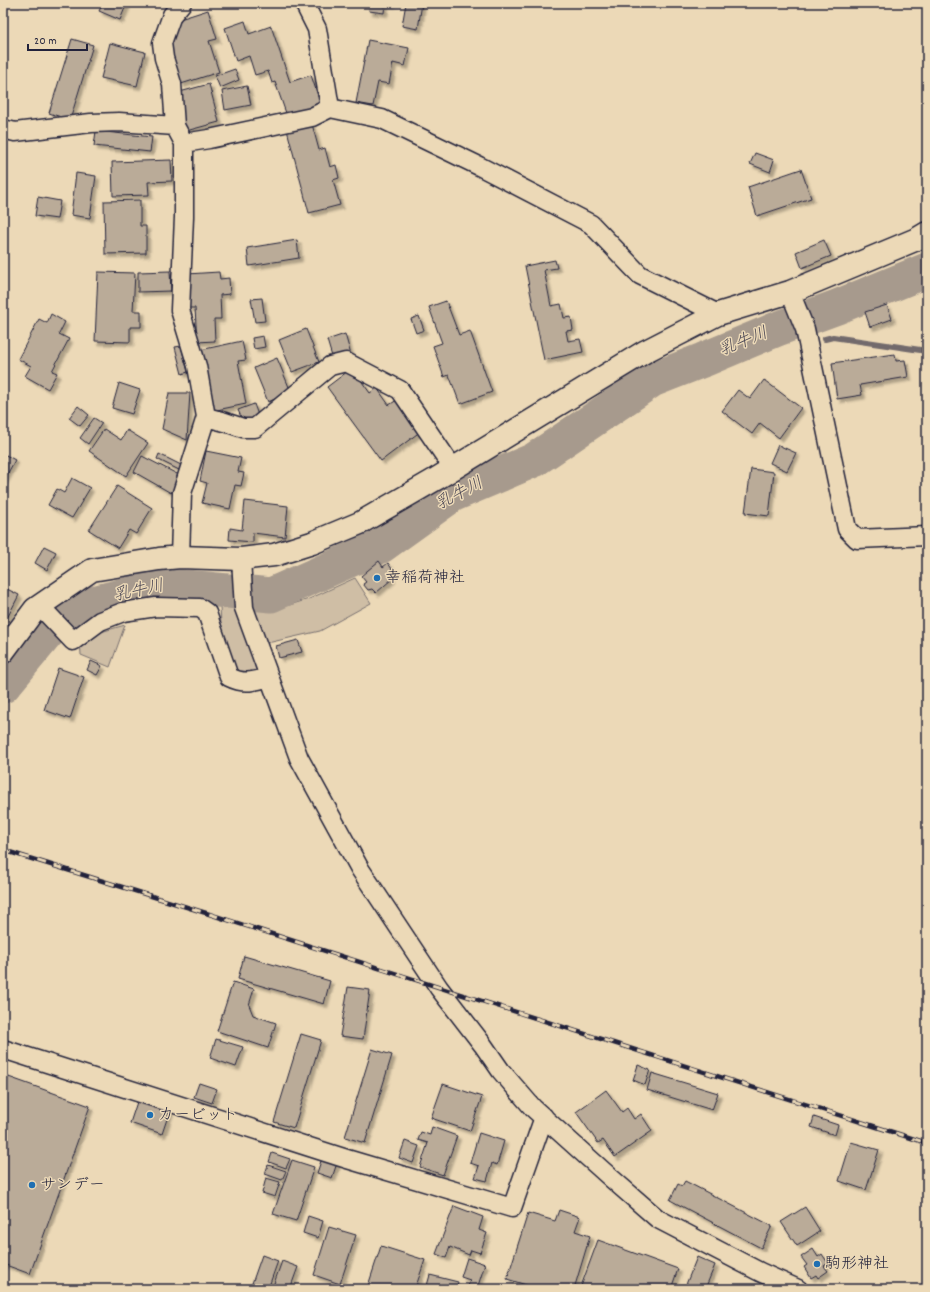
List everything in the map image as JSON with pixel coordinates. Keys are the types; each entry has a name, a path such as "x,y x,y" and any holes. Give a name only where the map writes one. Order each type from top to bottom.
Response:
{"street":[{"path":"180,557 182,493 206,417 198,366 180,310 184,218 184,143 175,126 172,84 164,58 162,43 172,15 182,3"},
{"path":"304,3 317,29 330,108"},
{"path":"184,143 209,140 312,117 330,108 382,119 479,166 591,224 640,275 718,314"},
{"path":"3,129 15,132 91,123 119,122 175,126"},
{"path":"3,652 35,609 92,570 180,557 241,559 274,555 312,543 360,523 646,351 718,314 790,292 917,239 927,233"},
{"path":"790,292 805,329 847,529 857,539 927,536"},
{"path":"206,417 242,428 255,428 330,366 346,362 400,390 453,468"},
{"path":"241,559 244,608 300,758 360,869 439,988 501,1071 533,1108 658,1219 760,1272 798,1289"},
{"path":"40,606 72,641 100,621 123,612 156,607 200,608 207,613 229,677 236,681 248,683 269,677"},
{"path":"3,1049 340,1156 512,1208 544,1117"}],"shaded area":[{"path":"355,578 371,603 320,631 263,644 251,608 283,607 309,599"},
{"path":"220,606 237,607 260,674 246,681 233,669 222,642"},
{"path":"125,625 110,667 81,655 80,638"}],"building":[{"path":"103,3 127,3 120,20 99,11"},
{"path":"370,3 385,3 384,13 369,11"},
{"path":"406,3 422,3 418,29 402,26"},
{"path":"208,10 217,39 209,41 219,72 181,84 169,40 180,19"},
{"path":"245,21 249,34 271,26 290,82 311,75 321,105 287,116 275,82 272,83 268,71 255,75 249,56 236,61 225,28"},
{"path":"72,39 93,45 70,120 49,113"},
{"path":"368,40 409,48 405,66 393,63 389,84 378,82 373,106 356,103"},
{"path":"110,43 145,52 137,86 101,78"},
{"path":"235,69 239,80 220,88 215,76"},
{"path":"209,84 219,122 186,131 176,93"},
{"path":"247,86 251,105 225,110 222,91"},
{"path":"312,124 319,150 325,148 330,167 336,165 339,178 333,180 340,205 309,213 287,130"},
{"path":"96,131 152,137 150,152 94,146"},
{"path":"755,153 774,160 770,172 750,164"},
{"path":"171,160 172,181 148,182 149,195 113,196 112,162"},
{"path":"801,169 811,198 757,216 748,187"},
{"path":"76,173 96,176 90,218 71,215"},
{"path":"38,197 60,201 57,219 35,216"},
{"path":"140,200 140,226 146,226 146,253 105,254 104,201"},
{"path":"297,240 299,258 249,266 247,248"},
{"path":"824,240 831,256 802,268 796,252"},
{"path":"555,260 557,268 544,270 551,306 561,304 564,318 571,317 573,330 566,331 568,341 580,339 583,352 544,360 525,266"},
{"path":"170,271 171,291 138,292 138,272"},
{"path":"98,272 135,273 133,311 141,311 141,327 130,327 130,342 95,341"},
{"path":"219,272 220,279 229,278 230,294 220,295 221,319 214,319 215,341 197,342 195,308 189,308 187,274"},
{"path":"262,298 265,321 255,322 251,299"},
{"path":"446,301 459,335 470,331 492,392 460,404 449,375 444,377 433,346 442,343 429,307"},
{"path":"887,305 892,319 870,327 865,312"},
{"path":"51,314 65,322 59,334 69,339 52,371 57,373 48,389 25,376 31,366 18,359 39,319 47,323"},
{"path":"419,316 424,330 416,333 411,319"},
{"path":"306,329 319,362 292,372 279,340"},
{"path":"345,334 351,355 333,360 327,340"},
{"path":"263,336 265,347 254,349 252,338"},
{"path":"242,341 246,360 238,361 246,404 212,411 200,350"},
{"path":"181,346 188,372 182,374 175,347"},
{"path":"895,354 896,361 905,360 908,377 860,385 862,395 837,399 832,363"},
{"path":"277,358 291,392 268,402 254,368"},
{"path":"352,368 370,393 377,388 389,405 397,400 421,431 381,461 327,387"},
{"path":"764,380 801,408 779,438 760,423 752,434 722,411 738,390 750,399"},
{"path":"119,383 140,390 132,414 112,408"},
{"path":"169,393 190,393 187,440 162,429"},
{"path":"254,404 259,418 244,424 238,410"},
{"path":"78,406 89,415 80,426 69,418"},
{"path":"94,418 102,423 88,444 80,438"},
{"path":"104,429 121,440 127,430 148,443 126,476 89,451"},
{"path":"778,445 796,453 787,471 770,463"},
{"path":"206,451 241,458 238,472 244,473 241,486 235,485 230,509 202,503 207,483 200,481"},
{"path":"4,454 15,460 3,482 3,456"},
{"path":"159,454 183,466 181,471 157,459"},
{"path":"142,456 181,476 171,493 134,472"},
{"path":"751,469 774,472 769,516 745,513"},
{"path":"72,478 90,488 72,518 48,505 57,489 64,493"},
{"path":"117,486 152,508 136,534 129,530 118,548 89,530"},
{"path":"245,501 288,506 285,537 253,533 253,542 229,540 230,528 242,530"},
{"path":"44,546 56,552 47,570 35,563"},
{"name":"幸稲荷神社","path":"379,561 383,567 388,563 394,572 390,576 392,579 376,593 372,589 368,590 363,584 366,582 361,576"},
{"path":"3,587 19,595 3,626"},
{"path":"298,640 302,652 279,658 276,646"},
{"path":"91,661 102,666 97,675 87,670"},
{"path":"58,668 84,677 70,719 44,710"},
{"path":"244,956 330,981 324,1004 238,979"},
{"path":"233,982 254,989 249,1005 253,1015 276,1023 268,1048 217,1031"},
{"path":"348,987 370,990 363,1039 340,1036"},
{"path":"301,1034 321,1040 294,1128 274,1122"},
{"path":"216,1039 243,1047 236,1067 210,1058"},
{"path":"372,1049 392,1055 365,1143 345,1137"},
{"path":"638,1065 650,1070 645,1085 633,1080"},
{"path":"652,1073 718,1093 712,1110 647,1090"},
{"name":"サンデー","path":"3,1075 90,1106 30,1274 3,1264"},
{"path":"199,1083 217,1089 212,1103 194,1097"},
{"path":"443,1084 482,1097 470,1131 431,1118"},
{"path":"606,1090 622,1112 627,1108 634,1119 641,1114 652,1131 615,1157 603,1140 598,1143 576,1112"},
{"name":"カービット","path":"139,1096 171,1107 162,1134 130,1123"},
{"path":"814,1117 838,1125 835,1135 811,1127"},
{"path":"432,1127 457,1136 443,1175 420,1167 428,1143 418,1140 421,1132 430,1135"},
{"path":"479,1133 504,1141 497,1165 492,1163 487,1181 475,1178 479,1166 470,1163"},
{"path":"405,1141 419,1146 413,1163 399,1158"},
{"path":"851,1142 879,1150 866,1190 839,1181"},
{"path":"272,1153 290,1159 286,1168 269,1162"},
{"path":"323,1155 338,1160 332,1178 317,1173"},
{"path":"292,1160 314,1167 296,1221 273,1214"},
{"path":"268,1165 286,1171 282,1180 265,1174"},
{"path":"266,1178 280,1182 275,1197 262,1193"},
{"path":"685,1181 772,1226 761,1248 670,1200 678,1184 682,1186"},
{"path":"454,1206 483,1217 479,1230 487,1233 480,1253 471,1250 469,1255 450,1247 446,1258 436,1254"},
{"path":"805,1207 820,1231 797,1246 781,1222"},
{"path":"559,1210 580,1217 575,1231 590,1236 574,1289 539,1289 507,1279 528,1213 555,1221"},
{"path":"308,1216 323,1221 318,1238 303,1233"},
{"path":"329,1227 356,1235 340,1284 314,1275"},
{"path":"598,1240 678,1269 671,1289 580,1289"},
{"path":"381,1246 425,1260 415,1289 367,1289"},
{"name":"駒形神社","path":"813,1249 818,1257 822,1254 828,1263 824,1266 828,1271 818,1278 816,1275 811,1278 804,1267 807,1265 801,1257"},
{"path":"262,1255 278,1261 268,1289 250,1289"},
{"path":"697,1257 715,1265 705,1289 691,1289 685,1287"},
{"path":"467,1258 485,1264 477,1289 467,1289 470,1280 461,1277"},
{"path":"282,1261 298,1267 290,1289 272,1289"},
{"path":"430,1275 458,1282 456,1289 426,1289"}],"waterway":[{"name":"乳牛川","path":"3,686 48,632 82,606 164,585 271,595 381,546 452,495 534,460 652,380 927,270"},
{"path":"825,339 833,337 927,351"}],"railway":[{"path":"3,850 206,913 927,1143"}],"place":[{"name":"幸稲荷神社","path":"377,578"},
{"name":"カービット","path":"150,1115"},
{"name":"サンデー","path":"32,1185"},
{"name":"駒形神社","path":"817,1264"}]}
